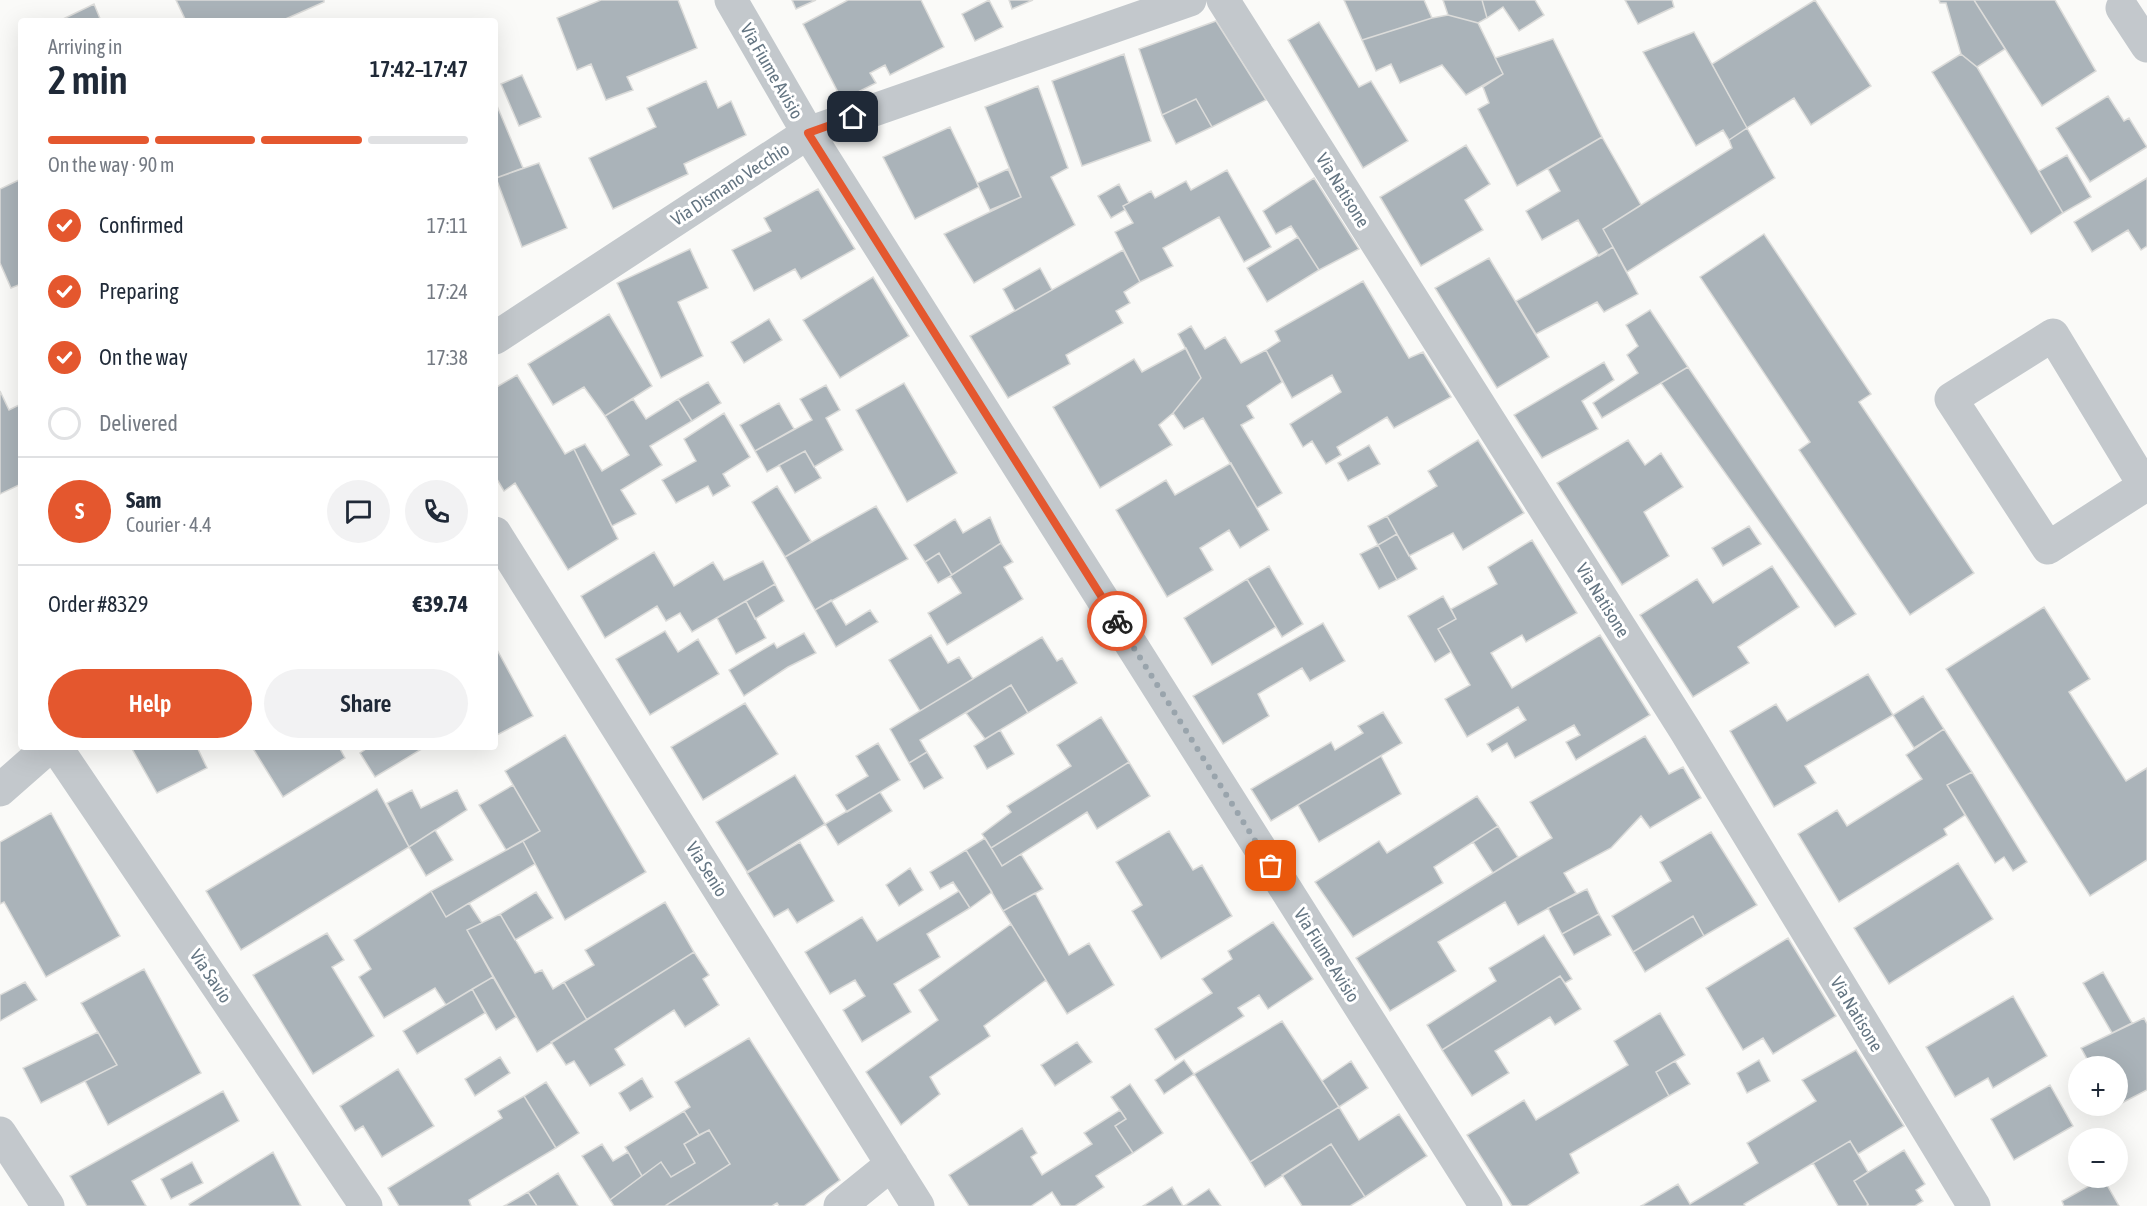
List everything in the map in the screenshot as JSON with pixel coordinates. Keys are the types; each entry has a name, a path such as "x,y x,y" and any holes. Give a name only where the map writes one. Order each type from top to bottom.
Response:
{"street":[{"name":"Via Fiume Avisio","path":"731,0 808,133 1486,1206"},
{"name":"Via Dismano Vecchio","path":"498,336 808,133 1190,0"},
{"name":"Via Natisone","path":"1223,0 1679,720 1974,1206"},
{"path":"2122,8 2147,46"},
{"path":"2053,335 2146,485 2048,548 1951,399 2053,335"},
{"name":"Via Senio","path":"498,538 918,1206"},
{"path":"0,790 46,750"},
{"name":"Via Savio","path":"58,750 366,1206"},
{"path":"0,1133 48,1206"},
{"path":"840,1206 892,1164"}],"building":[{"path":"176,0 324,0 288,18 185,18"},
{"path":"601,0 678,0 697,48 627,77 633,90 606,100 591,64 577,70 557,18"},
{"path":"792,0 816,0 796,9"},
{"path":"848,0 921,0 944,47 890,75 885,65 870,73 876,83 842,100 803,24"},
{"path":"989,0 1003,27 975,41 962,14"},
{"path":"1009,0 1033,0 1012,9"},
{"path":"1344,0 1424,0 1432,18 1362,40"},
{"path":"1443,0 1482,0 1487,18 1478,23 1448,15"},
{"path":"1482,0 1535,0 1544,15 1519,31 1503,7 1487,18"},
{"path":"1625,0 1672,0 1674,7 1638,24"},
{"path":"1815,0 1871,86 1811,125 1794,98 1747,128 1712,64"},
{"path":"1939,0 1974,0 2005,49 1977,67 1961,54 1946,3 1940,3"},
{"path":"1974,0 2055,0 2096,71 2042,106"},
{"path":"94,4 100,18 65,18"},
{"path":"1448,15 1478,23 1503,74 1466,95 1442,65 1400,83 1391,64 1376,71 1362,40"},
{"path":"1216,21 1266,100 1212,127 1196,99 1162,115 1139,49"},
{"path":"1319,22 1359,87 1371,81 1408,141 1363,168 1288,40"},
{"path":"1694,32 1747,128 1729,140 1723,130 1696,146 1643,52"},
{"path":"1553,39 1602,137 1517,186 1478,109 1489,103 1483,87 1503,74 1495,58"},
{"path":"1124,54 1151,141 1082,166 1052,81"},
{"path":"1961,54 1977,67 2063,213 2031,234 1932,72"},
{"path":"522,75 541,117 519,126 501,84"},
{"path":"706,81 718,108 731,101 746,135 684,164 688,174 613,209 589,158 656,127 647,108"},
{"path":"1038,86 1068,168 1051,177 1075,225 974,283 944,234 1021,197 985,107"},
{"path":"2108,96 2124,121 2129,118 2147,147 2090,182 2056,128"},
{"path":"1196,99 1212,127 1176,144 1162,115"},
{"path":"498,108 523,168 498,177"},
{"path":"950,127 979,187 915,219 883,157"},
{"path":"1747,128 1775,178 1627,272 1603,229 1732,148 1729,140"},
{"path":"1602,137 1641,205 1603,229 1613,247 1599,256 1578,220 1542,240 1526,211 1560,191 1548,169"},
{"path":"1466,145 1490,184 1465,200 1483,230 1421,266 1380,197"},
{"path":"2067,155 2091,197 2063,213 2039,171"},
{"path":"539,163 567,228 522,247 498,183 498,177"},
{"path":"1008,169 1021,197 990,210 977,183"},
{"path":"1227,170 1271,247 1244,262 1219,217 1163,248 1173,266 1140,282 1115,232 1133,223 1123,206 1151,191 1155,198 1186,181 1191,190"},
{"path":"1314,178 1359,249 1319,270 1291,226 1276,234 1263,211"},
{"path":"2147,178 2147,246 2141,250 2128,230 2092,252 2074,222"},
{"path":"18,180 18,285 11,288 0,263 0,189"},
{"path":"1119,184 1129,203 1123,206 1125,210 1111,218 1098,196"},
{"path":"818,189 855,249 801,279 795,269 754,291 732,250 771,231 764,218"},
{"path":"1764,234 1871,394 1859,402 1974,573 1910,615 1799,450 1810,442 1700,277"},
{"path":"1298,237 1319,270 1267,302 1247,268"},
{"path":"1613,247 1638,294 1604,312 1597,302 1536,334 1516,301"},
{"path":"690,249 708,288 678,302 703,356 661,378 617,283"},
{"path":"1123,250 1140,282 1124,292 1130,303 1116,311 1123,323 1066,355 1070,364 1008,398 970,336"},
{"path":"1489,258 1549,357 1497,388 1435,288"},
{"path":"1040,268 1052,290 1015,311 1003,289"},
{"path":"873,277 909,336 840,378 803,320"},
{"path":"1363,281 1409,358 1423,352 1451,397 1394,428 1387,417 1337,447 1341,455 1326,464 1312,441 1303,447 1290,424 1341,392 1332,375 1292,398 1266,350 1280,341 1275,331"},
{"path":"1650,310 1688,367 1602,418 1593,403 1638,373 1627,355 1638,346 1626,325"},
{"path":"609,314 652,386 605,416 584,387 553,405 528,364"},
{"path":"769,319 782,340 744,363 731,342"},
{"path":"1191,326 1205,349 1225,337 1241,363 1266,350 1282,382 1247,406 1254,418 1241,425 1282,493 1257,508 1203,418 1184,429 1173,413 1201,378 1178,334"},
{"path":"1186,348 1201,378 1173,413 1159,425 1172,445 1100,488 1053,407 1134,359 1142,372"},
{"path":"1604,362 1614,380 1582,401 1598,429 1542,458 1514,415"},
{"path":"1688,367 1856,614 1835,627 1661,383"},
{"path":"517,375 565,454 574,449 618,539 568,570 515,483 504,491 498,481 498,386"},
{"path":"708,382 721,403 692,421 678,399"},
{"path":"904,383 957,473 907,502 856,410"},
{"path":"826,385 840,410 826,418 843,450 814,467 805,451 767,472 755,451 812,420 800,399"},
{"path":"0,391 9,410 18,406 18,485 0,494"},
{"path":"633,399 646,419 678,399 692,421 650,446 662,465 621,490 636,514 612,526 574,449 585,444 602,471 629,455 605,416"},
{"path":"779,403 794,429 755,451 740,425"},
{"path":"724,413 750,457 723,474 730,486 713,496 708,486 676,503 662,480 696,461 684,439"},
{"path":"1478,440 1524,513 1463,550 1453,533 1409,556 1387,516 1437,486 1428,471"},
{"path":"1628,440 1645,465 1661,453 1683,487 1644,512 1669,556 1622,585 1557,483"},
{"path":"1369,445 1380,464 1348,481 1338,463"},
{"path":"805,451 821,478 795,493 779,465"},
{"path":"1231,463 1269,530 1240,548 1229,530 1200,548 1213,570 1167,597 1116,510 1166,480 1175,495"},
{"path":"777,486 811,541 785,557 752,502"},
{"path":"876,506 908,559 815,610 785,557"},
{"path":"1387,516 1397,534 1378,545 1368,526"},
{"path":"990,517 1001,543 952,575 939,553 925,562 914,545 955,519 963,533"},
{"path":"1749,526 1761,544 1723,566 1712,548"},
{"path":"1397,534 1417,569 1397,580 1378,545"},
{"path":"1532,540 1577,613 1526,642 1522,635 1491,653 1512,688 1600,635 1650,715 1576,760 1566,742 1580,735 1574,725 1515,758 1507,743 1492,752 1487,744 1526,720 1518,707 1467,737 1445,699 1470,685 1438,629 1456,619 1451,609 1497,584 1488,567"},
{"path":"1001,543 1013,562 1004,567 1023,599 947,645 928,613 961,593 950,576"},
{"path":"1378,545 1397,580 1379,589 1360,554"},
{"path":"654,552 674,586 713,562 724,580 763,561 775,584 692,632 680,613 666,621 657,606 605,638 581,596"},
{"path":"939,553 952,575 938,583 925,562"},
{"path":"1269,566 1303,624 1282,637 1247,579"},
{"path":"1772,566 1799,607 1738,647 1749,663 1693,697 1640,615 1697,579 1713,603"},
{"path":"1247,579 1276,627 1212,665 1184,618"},
{"path":"775,584 784,601 755,619 746,601"},
{"path":"1443,596 1456,619 1438,629 1451,652 1435,662 1408,616"},
{"path":"831,600 846,625 870,610 878,622 836,647 815,610"},
{"path":"746,601 766,638 736,654 717,618"},
{"path":"2044,607 2090,679 2069,692 2126,781 2147,768 2147,860 2090,896 1946,669"},
{"path":"1323,623 1345,661 1310,681 1302,668 1258,694 1269,716 1223,744 1193,696"},
{"path":"665,631 678,652 698,639 719,674 650,715 616,659"},
{"path":"804,633 816,653 788,667 744,696 729,670 774,643 777,648"},
{"path":"931,635 948,663 959,657 973,679 920,711 889,660"},
{"path":"1042,637 1057,661 1062,658 1077,683 1028,713 1011,685 920,740 927,752 909,763 890,729"},
{"path":"498,652 533,716 498,734"},
{"path":"1868,674 1893,715 1805,766 1816,783 1774,807 1730,731 1776,704 1787,721"},
{"path":"1011,685 1028,713 985,739 966,713"},
{"path":"1923,696 1944,729 1914,748 1893,715"},
{"path":"745,703 778,754 703,800 671,747"},
{"path":"1383,712 1402,743 1271,821 1251,789 1331,742 1335,750 1363,733 1358,726"},
{"path":"1101,717 1129,762 991,848 982,834 1011,812 1007,806 1071,766 1057,745"},
{"path":"1944,729 1972,772 1947,785 1965,815 1944,829 1947,835 1839,902 1798,834 1837,810 1847,826 1922,779 1906,755"},
{"path":"1000,730 1014,754 987,769 974,746"},
{"path":"565,735 646,872 565,920 523,841 540,831 505,771"},
{"path":"1645,736 1669,774 1683,767 1701,798 1650,828 1641,816 1611,848 1564,873 1576,893 1518,925 1505,902 1438,942 1456,971 1390,1011 1356,958 1552,838 1530,802"},
{"path":"878,743 900,780 847,812 836,795 868,776 856,756"},
{"path":"133,750 198,750 207,768 157,793"},
{"path":"254,750 341,750 345,758 283,797"},
{"path":"364,750 420,750 375,777 360,753"},
{"path":"927,752 943,778 924,789 909,763"},
{"path":"1381,756 1401,794 1319,842 1298,805"},
{"path":"1129,762 1150,796 1097,829 1087,812 1002,866 991,848"},
{"path":"1972,772 2027,862 2013,871 2004,857 1995,863 1947,785"},
{"path":"795,775 825,824 747,872 716,822"},
{"path":"513,785 540,831 506,850 479,805"},
{"path":"377,789 409,847 241,950 206,891"},
{"path":"412,790 421,808 457,790 467,810 409,847 387,803"},
{"path":"880,792 892,811 838,845 825,824"},
{"path":"1477,796 1498,826 1434,867 1443,883 1353,937 1315,882 1379,841 1387,853"},
{"path":"51,813 120,936 46,977 4,902 0,904 0,842"},
{"path":"1498,826 1518,857 1493,873 1473,842"},
{"path":"435,830 453,860 426,876 409,847"},
{"path":"1169,831 1193,870 1202,865 1232,916 1161,959 1132,911 1142,905 1116,862"},
{"path":"1711,832 1757,905 1704,936 1693,916 1633,952 1612,916 1671,881 1660,862"},
{"path":"985,838 1002,866 1021,854 1043,889 1003,911 966,850"},
{"path":"523,841 535,864 446,917 431,891"},
{"path":"800,842 834,901 797,923 788,909 774,917 747,873"},
{"path":"966,850 992,892 970,908 953,882 940,889 930,872"},
{"path":"1958,863 1993,919 1889,984 1854,928"},
{"path":"910,868 923,890 899,906 886,885"},
{"path":"1587,889 1599,914 1562,934 1548,908"},
{"path":"431,891 446,917 469,903 482,923 467,930 493,977 446,1005 435,988 384,1018 359,977 371,969 354,940"},
{"path":"959,891 970,908 927,934 940,957 894,984 911,1012 862,1042 843,1010 865,996 855,980 830,994 805,952 862,917 877,941"},
{"path":"536,892 553,918 515,940 500,914"},
{"path":"1035,893 1069,955 1089,943 1114,985 1067,1014 1003,911"},
{"path":"665,902 694,952 587,1020 564,982 594,965 585,950"},
{"path":"500,914 535,973 542,970 553,989 564,982 587,1020 537,1052 467,930"},
{"path":"1599,914 1611,935 1574,955 1562,934"},
{"path":"1693,916 1704,936 1645,972 1633,952"},
{"path":"1273,922 1313,979 1268,1009 1259,995 1238,1008 1244,1016 1175,1060 1155,1029 1212,993 1202,979 1232,959 1228,951"},
{"path":"1011,924 1046,980 984,1026 990,1036 930,1077 940,1094 901,1125 866,1072 938,1020 919,990"},
{"path":"327,933 344,960 332,967 374,1036 313,1074 253,975"},
{"path":"1544,935 1572,979 1565,983 1560,976 1442,1050 1427,1025 1496,981 1489,968"},
{"path":"1788,938 1836,1016 1773,1054 1763,1038 1743,1050 1706,988"},
{"path":"694,952 709,975 703,979 719,1005 685,1027 674,1010 615,1049 625,1065 590,1086 574,1061 566,1065 551,1042"},
{"path":"144,969 201,1073 108,1125 85,1081 117,1065 81,1003"},
{"path":"2103,972 2132,1023 2112,1033 2083,983"},
{"path":"1560,976 1581,1009 1555,1025 1550,1017 1495,1051 1509,1073 1472,1096 1442,1050"},
{"path":"493,977 516,1017 496,1030 472,989"},
{"path":"25,982 37,1000 0,1021 0,995"},
{"path":"472,989 485,1013 417,1054 403,1031"},
{"path":"2013,996 2047,1056 1993,1088 1988,1078 1955,1097 1926,1047"},
{"path":"1660,1013 1685,1055 1656,1072 1669,1096 1570,1154 1579,1173 1527,1206 1512,1206 1467,1135 1524,1100 1536,1120 1628,1065 1614,1041"},
{"path":"2144,1018 2147,1024 2147,1090 2128,1100 2128,1056 2085,1056 2081,1048"},
{"path":"1282,1021 1339,1107 1250,1162 1194,1074"},
{"path":"98,1032 117,1065 41,1103 23,1068"},
{"path":"749,1038 840,1180 804,1206 779,1206 777,1203 772,1206 665,1206 730,1164 709,1130 699,1135 684,1111 690,1107 675,1082"},
{"path":"1077,1042 1092,1062 1055,1086 1041,1065"},
{"path":"1856,1050 1904,1126 1858,1154 1850,1141 1744,1204 1745,1206 1641,1206 1678,1184 1690,1204 1758,1163 1747,1143 1816,1101 1802,1080"},
{"path":"500,1057 510,1073 475,1096 465,1079"},
{"path":"1184,1060 1194,1074 1164,1094 1155,1080"},
{"path":"1759,1060 1770,1081 1747,1093 1737,1073"},
{"path":"1351,1061 1368,1088 1339,1107 1322,1081"},
{"path":"1675,1061 1690,1084 1669,1096 1656,1072"},
{"path":"398,1069 434,1126 382,1157 363,1126 355,1131 340,1106"},
{"path":"642,1078 653,1097 630,1111 619,1093"},
{"path":"546,1082 579,1133 556,1148 524,1096"},
{"path":"1130,1084 1163,1133 1133,1153 1115,1126 1126,1119 1111,1097"},
{"path":"2050,1085 2073,1126 2014,1160 1991,1119"},
{"path":"223,1091 239,1121 132,1181 146,1206 87,1206 70,1176"},
{"path":"524,1096 556,1148 469,1200 471,1206 399,1206 388,1188 502,1118 498,1111"},
{"path":"1339,1107 1359,1140 1399,1114 1427,1156 1365,1197 1331,1144 1265,1187 1250,1162"},
{"path":"1120,1110 1126,1119 1115,1126 1133,1153 1096,1176 1104,1187 1075,1206 1061,1206 1052,1192 1031,1206 969,1206 949,1175 1022,1128 1037,1153 1031,1157 1042,1175 1092,1144 1084,1133"},
{"path":"684,1111 699,1135 684,1144 695,1163 671,1177 661,1162 642,1176 625,1147"},
{"path":"709,1130 730,1164 665,1206 614,1206 610,1200 661,1162 671,1177 695,1163 684,1144"},
{"path":"1850,1141 1868,1172 1854,1181 1868,1204 1866,1206 1838,1206 1813,1163"},
{"path":"602,1144 613,1161 628,1152 642,1176 610,1200 582,1156"},
{"path":"1331,1144 1365,1197 1350,1206 1302,1206 1282,1175"},
{"path":"1904,1150 1925,1184 1916,1190 1923,1201 1915,1206 1869,1206 1854,1181"},
{"path":"273,1152 301,1206 190,1206 189,1204"},
{"path":"192,1162 203,1183 171,1199 161,1179"},
{"path":"558,1173 578,1206 537,1206 528,1192"},
{"path":"1172,1187 1183,1206 1143,1206"},
{"path":"2085,1188 2109,1188 2119,1206 2064,1206 2062,1201"},
{"path":"1209,1189 1221,1206 1184,1206"},
{"path":"528,1192 537,1206 504,1206"}],"way so far":[{"path":"1117,621 1271,866"}],"route":[{"path":"853,117 808,133 1117,621"}]}
